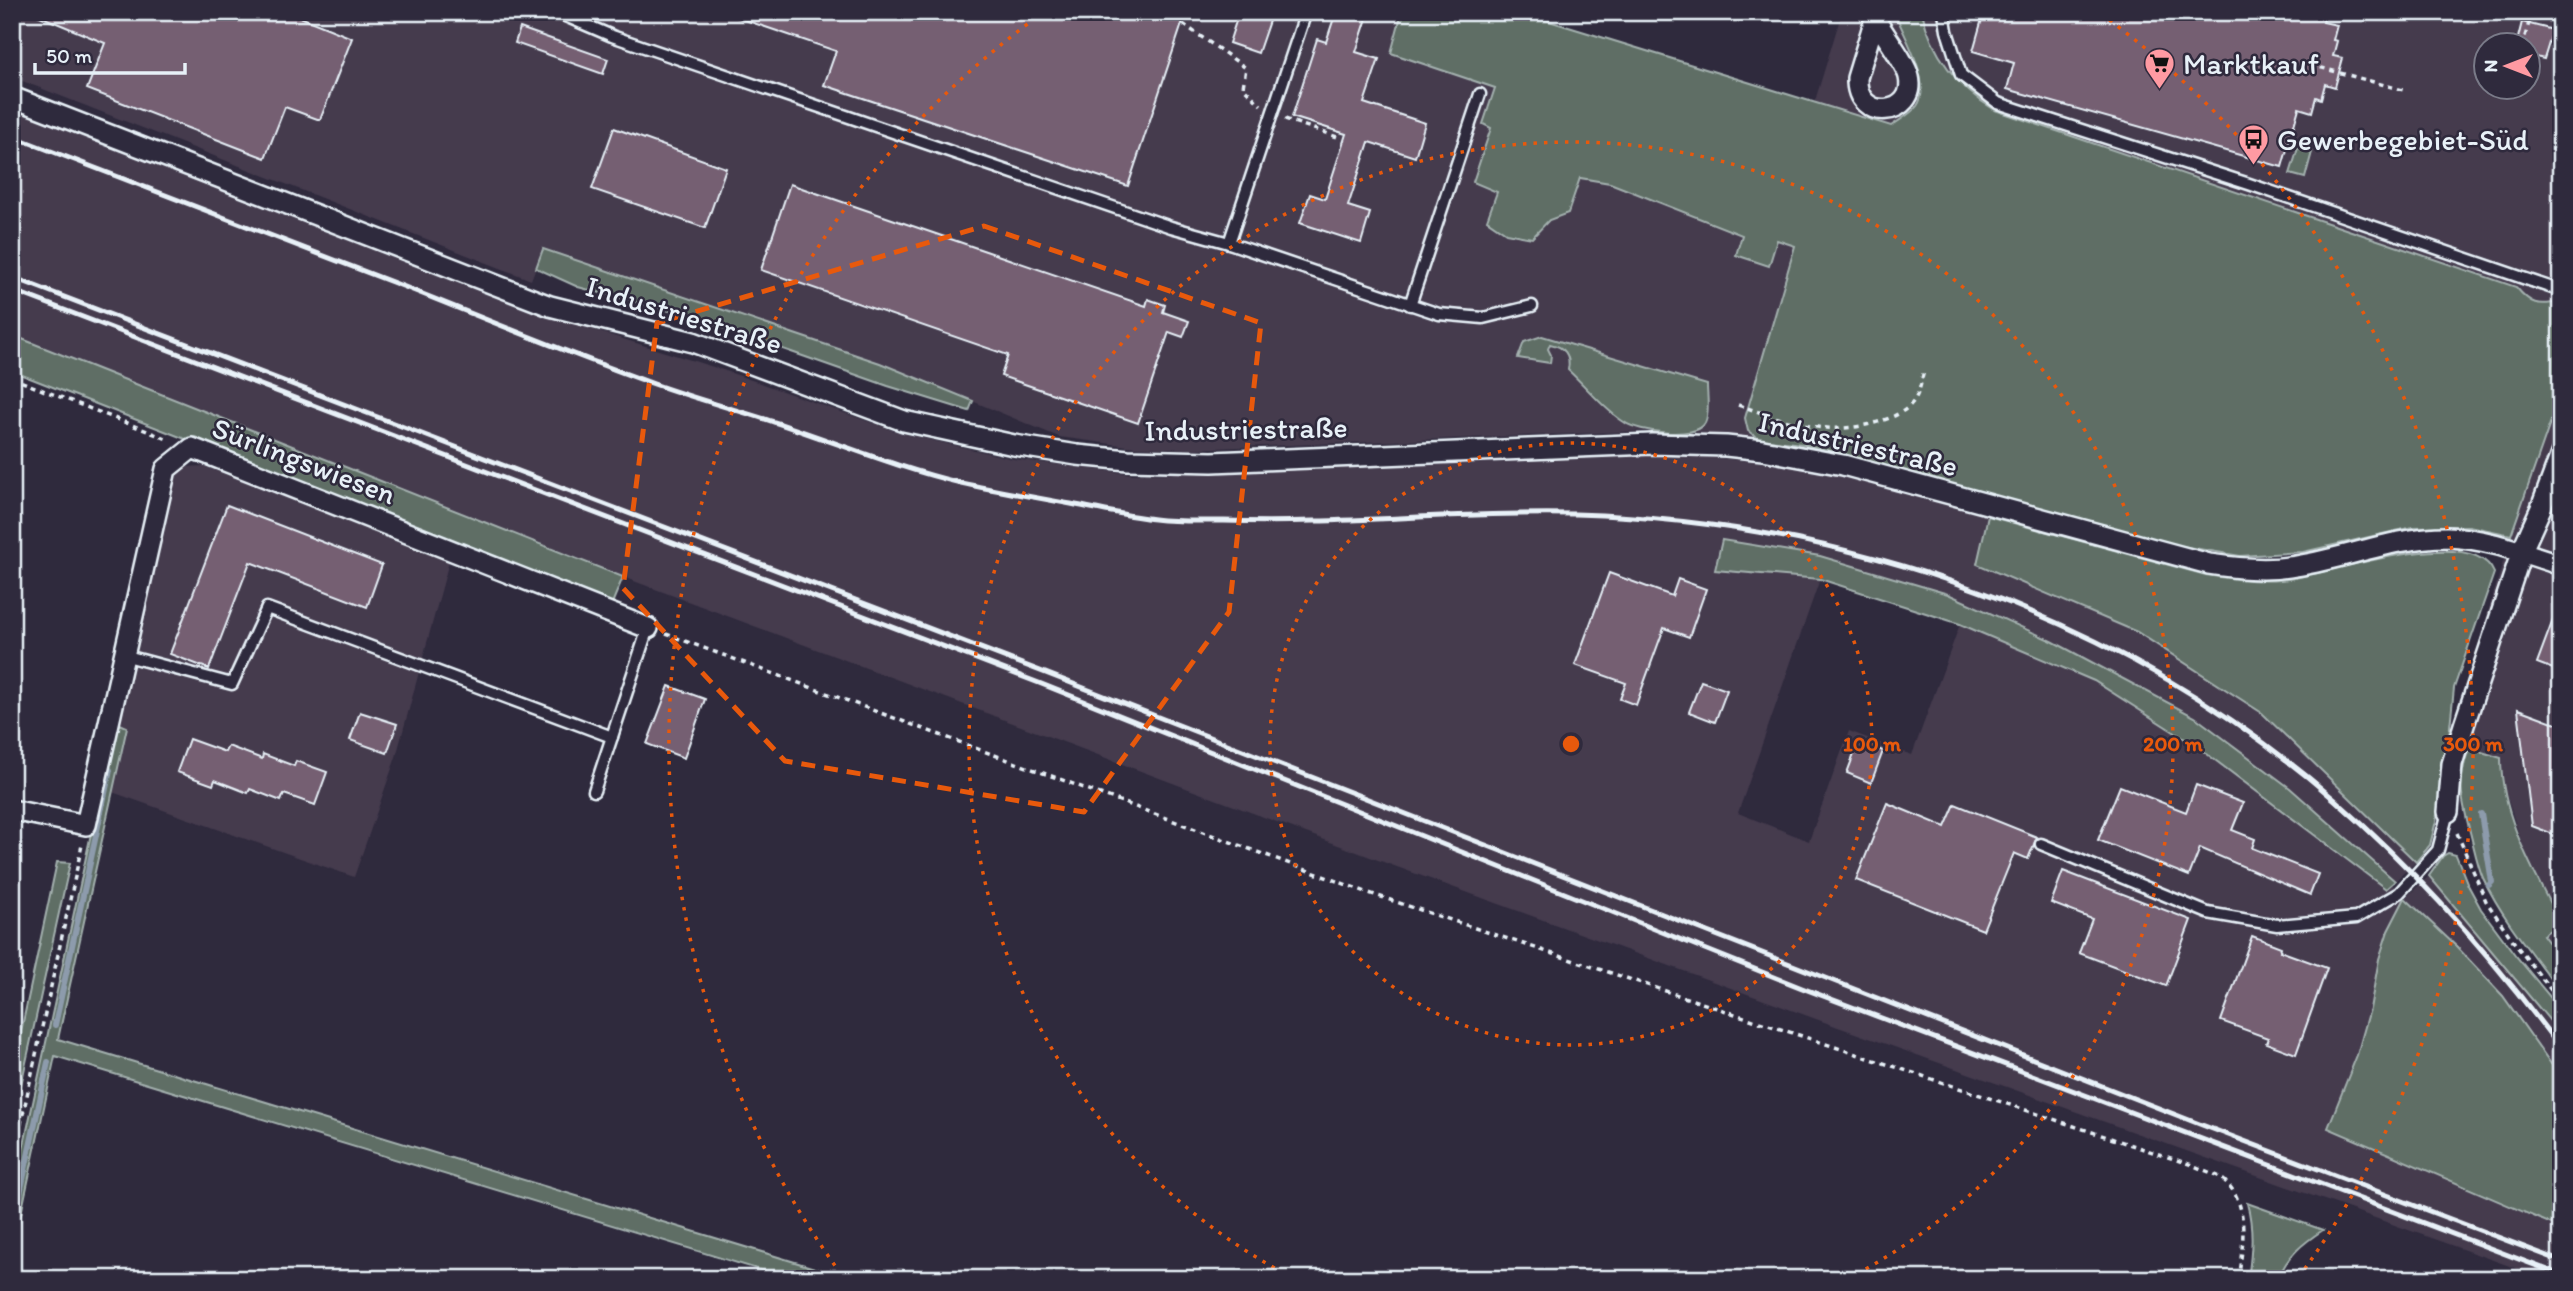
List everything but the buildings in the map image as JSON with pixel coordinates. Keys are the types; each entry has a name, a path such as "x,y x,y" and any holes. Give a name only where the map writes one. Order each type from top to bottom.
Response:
{"street":[{"name":"Industriestraße","path":"12,97 550,306 693,342 904,421 1014,445 1128,460 1212,462 1652,444 1726,446 1843,465 2209,565 2243,568 2290,567 2394,543 2446,537 2489,542 2561,565"},
{"name":"Sürlingswiesen","path":"86,825 166,469 192,448 648,628"},
{"path":"2448,811 2456,748 2521,552 2542,508 2561,454"},
{"path":"12,810 86,825"}],"lane":[{"path":"556,12 612,36 813,106 1439,314 1483,318 1532,306"},
{"path":"1229,243 1307,12"},
{"path":"1944,12 1961,75 1998,103 2249,184 2561,291"},
{"path":"1410,304 1480,94"},
{"path":"123,655 232,684 267,608 612,737"},
{"path":"594,791 648,628"},
{"path":"2041,844 2208,914 2277,925 2303,923 2356,918 2399,893 2438,850 2448,811"}],"path":[{"path":"2526,32 2532,13"},
{"path":"1183,24 1246,68 1243,87 1262,106 1287,120 1340,138"},
{"path":"2311,65 2403,90"},
{"path":"1738,405 1822,429 1854,428 1887,419 1908,407 1915,400 1924,371"},
{"path":"12,378 192,448"},
{"path":"648,628 1369,893 2192,1165 2220,1177 2239,1199 2244,1240 2238,1279"},
{"path":"2448,811 2486,901 2561,1003"},
{"path":"12,1164 86,825"}],"highlighted area":[{"path":"984,226 1261,323 1229,612 1084,812 785,761 623,588 657,323"}],"shaded area":[{"path":"12,12 1537,12 1536,17 1643,51 1853,206 1802,444 1694,432 1647,431 1191,449 1135,447 1059,437 880,363 543,249 531,280 12,77"},
{"path":"1842,12 2561,12 2561,302 2542,305 2527,300 2516,287 1995,110 1891,127 1814,104"},
{"path":"12,109 549,316 723,370 901,433 1014,459 1133,474 1305,470 1613,454 1670,454 1777,463 1840,476 1988,516 1977,564 2137,632 2262,713 2416,862 2395,881 2290,788 2195,717 2052,641 1948,594 1820,556 1723,540 1716,570 1820,579 1738,813 1809,841 1849,731 1912,755 1960,624 2094,681 2199,748 2386,889 2392,884 2405,898 2388,931 2357,1055 2328,1128 2561,1228 2561,1279 2546,1279 1386,863 623,577 12,335"},
{"path":"2561,392 2561,959 2543,935 2526,856 2505,791 2501,758 2469,748 2448,746 2511,535"},
{"path":"204,466 450,558 396,757 354,877 112,792 127,727 120,724 174,478 185,467"},
{"path":"2429,876 2561,1034 2561,1078 2503,996 2457,947 2405,898"}],"green space":[{"path":"1402,12 1537,12 1536,17 1891,126 1917,106 1922,85 1915,60 1895,13 1922,12 1932,42 1948,69 1970,92 1995,110 2516,287 2535,303 2561,302 2561,392 2511,535 2469,526 2413,527 2303,552 2240,556 2164,543 1834,452 1802,444 1759,439 1748,431 1745,418 1795,246 1777,240 1769,266 1736,255 1742,235 1610,183 1580,178 1568,213 1549,220 1532,238 1506,233 1487,220 1497,192 1473,182 1491,128 1483,124 1495,88 1391,53"},
{"path":"2298,148 2312,152 2305,178 2290,174"},
{"path":"543,249 880,363 973,401 969,411 888,386 689,316 578,287 536,268"},
{"path":"12,335 623,577 611,606 12,371"},
{"path":"1542,336 1707,385 1708,409 1705,423 1700,428 1679,433 1631,426 1616,417 1568,370 1567,356 1559,347 1550,344 1550,363 1518,358 1524,342"},
{"path":"1988,516 2206,575 2243,580 2281,580 2429,551 2458,552 2481,558 2494,573 2454,688 2448,746 2430,845 2416,862 2262,713 2137,632 1977,564"},
{"path":"1722,540 1820,556 1948,594 2052,641 2195,717 2290,788 2395,881 2386,889 2199,748 2094,681 1960,624 1820,579 1715,570"},
{"path":"120,724 127,727 58,1039 851,1279 790,1279 55,1056 12,1256 12,1200 111,741"},
{"path":"2469,748 2501,758 2502,780 2513,822 2530,864 2560,923 2543,935 2561,959 2561,993 2509,923 2481,873 2464,809 2462,790 2463,771"},
{"path":"2448,853 2456,855 2481,909 2561,1010 2561,1034 2429,876"},
{"path":"57,862 70,863 12,1126 12,1074"},
{"path":"2405,898 2457,947 2503,996 2561,1078 2561,1228 2328,1128 2357,1055 2388,931"},
{"path":"2247,1203 2323,1230 2296,1251 2278,1279 2248,1279 2252,1241"}],"waterway":[{"path":"55,1025 110,770"},
{"path":"2481,814 2492,882 2489,885"},
{"path":"12,1231 48,1062"}],"railway":[{"path":"12,136 623,373 961,483 1171,521 1268,522 1487,514 1575,514 1678,521 1781,536 1881,560 1980,591 2075,631 2166,679 2253,735 2335,800 2426,887 2509,982 2561,1049"},
{"path":"12,277 1043,672 2202,1125 2561,1261"},
{"path":"12,290 1039,683 1802,988 2561,1275"}],"place":[{"name":"Marktkauf","path":"2160,91"},
{"name":"Gewerbegebiet-Süd","path":"2254,167"}]}
